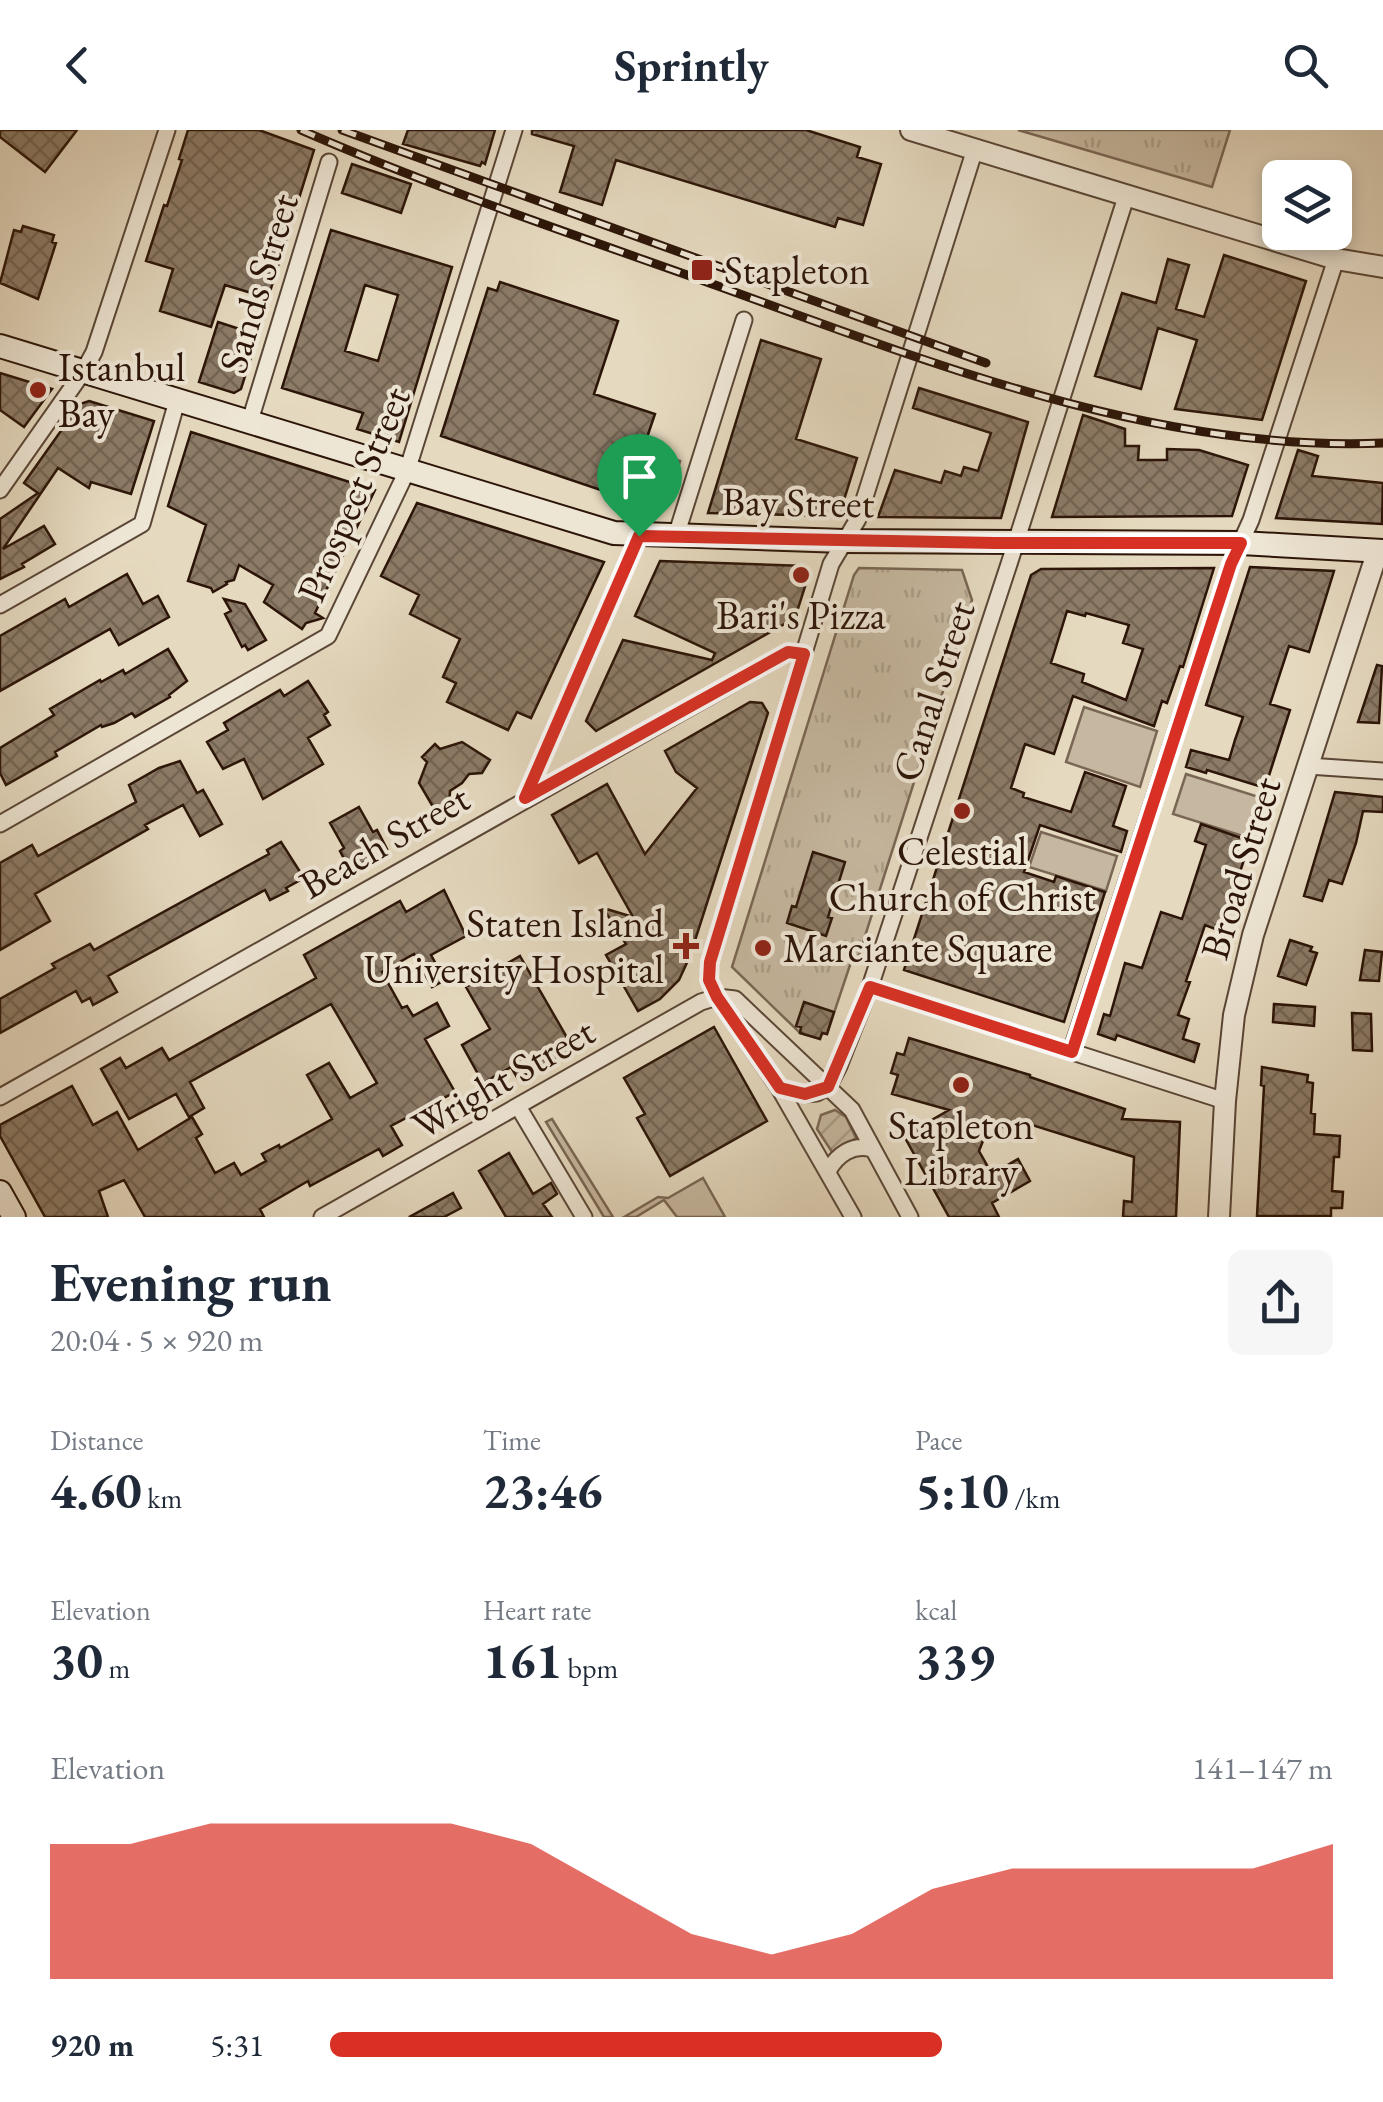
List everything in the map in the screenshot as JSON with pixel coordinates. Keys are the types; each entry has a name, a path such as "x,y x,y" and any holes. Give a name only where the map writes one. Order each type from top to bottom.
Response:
{"main road":[{"name":"Bay Street","path":"0,346 614,533 844,540 1241,543 1381,550"},
{"path":"0,1192 14,1217"}],"street":[{"path":"0,490 94,352 166,130"},
{"name":"Prospect Street","path":"0,824 328,636 406,471 514,130"},
{"path":"911,130 1126,197 1383,268"},
{"path":"854,1217 780,1088 717,997 709,980 710,962 831,564 858,518 975,150"},
{"name":"Sands Street","path":"249,424 329,162"},
{"name":"Canal Street","path":"828,1087 870,987 1126,197"},
{"path":"1072,1052 1231,564 1251,520 1336,258"},
{"path":"676,536 744,320"},
{"name":"Sands Street","path":"0,605 142,524 176,401"},
{"path":"525,798 639,536"},
{"name":"Broad Street","path":"1219,1217 1224,1101 1234,1015 1252,935 1381,550"},
{"name":"Beach Street","path":"0,1097 788,652 804,654"},
{"path":"1308,766 1383,771"},
{"path":"870,987 1224,1101"},
{"path":"717,997 734,999 852,1110 910,1217"},
{"name":"Wright Street","path":"322,1217 701,1002 717,997"},
{"path":"780,1088 805,1094 828,1087"},
{"path":"519,1108 584,1217"},
{"path":"828,1171 836,1159 853,1148 872,1149"}],"green space":[{"path":"1018,130 1230,130 1212,187"},
{"path":"649,451 680,461 666,507 633,501"},
{"path":"859,568 962,570 972,600 859,955 851,962 827,1034 822,1033 820,1039 800,1033 732,967"},
{"path":"1084,707 1157,731 1140,787 1066,762"},
{"path":"1186,774 1262,798 1249,838 1173,814"},
{"path":"1041,832 1117,856 1106,891 1029,867"},
{"path":"835,1110 846,1117 856,1138 834,1155 817,1129 821,1115"},
{"path":"552,1119 613,1217 604,1217 546,1122"},
{"path":"703,1178 725,1217 677,1217 664,1200 636,1217 624,1217 658,1197 668,1198"}],"building":[{"path":"0,130 77,130 45,172 0,137"},
{"path":"188,130 259,130 314,150 268,298 225,285 211,327 160,311 173,269 146,261 182,160 179,159"},
{"path":"408,130 495,130 485,164 480,166 403,144"},
{"path":"532,130 806,130 860,147 857,157 881,164 863,225 838,218 835,227 616,160 602,205 560,192 574,146 532,134"},
{"path":"352,164 411,184 401,213 342,193"},
{"path":"23,226 54,235 52,242 56,243 38,299 0,283 14,230 21,232"},
{"path":"331,230 452,267 399,442 357,429 363,413 282,388","holes":["365,285 398,295 378,361 345,351"]},
{"path":"1224,255 1306,281 1262,420 1175,409 1197,340 1158,328 1141,389 1095,376 1122,293 1156,303 1168,259 1189,265 1176,309 1204,317"},
{"path":"500,282 618,321 594,394 655,414 643,449 649,451 633,501 441,436 488,288 497,291"},
{"path":"218,322 258,335 241,389 234,393 199,382"},
{"path":"761,340 821,359 796,439 857,458 839,516 708,513"},
{"path":"0,373 52,389 24,427 0,410"},
{"path":"919,388 1028,422 1001,518 878,517 895,470 941,483 945,471 961,476 964,467 978,471 991,433 913,408"},
{"path":"89,401 154,421 131,494 91,482 89,488 58,468 3,549 44,526 55,544 0,579 0,519 38,493 24,483 80,404"},
{"path":"1083,415 1125,429 1125,446 1139,446 1138,460 1167,460 1167,449 1199,450 1248,465 1232,516 1052,517"},
{"path":"191,432 375,490 315,613 323,618 306,623 302,629 264,602 273,585 239,565 234,580 213,592 188,581 206,525 168,506"},
{"path":"1298,450 1318,456 1312,476 1383,483 1382,524 1276,518"},
{"path":"417,503 604,562 531,718 517,712 508,730 447,702 456,683 443,677 460,639 410,614 419,595 381,576"},
{"path":"660,561 806,566 810,571 795,618 596,731 586,721 623,640 712,660 715,653 635,616"},
{"path":"1250,567 1334,571 1309,652 1289,646 1270,704 1290,710 1265,788 1186,767 1191,750 1229,760 1243,717 1206,705"},
{"path":"1214,568 1183,667 1180,666 1167,703 1162,701 1154,726 1073,696 1054,754 1025,744 1011,788 1024,793 1023,797 1071,812 1085,772 1126,786 1113,826 1127,831 1121,852 1040,825 1024,872 1054,882 1056,876 1105,892 1064,1022 904,970 1031,575 1041,569","holes":["1067,611 1085,616 1086,613 1129,625 1123,643 1143,649 1126,700 1082,682 1084,674 1051,663"]},
{"path":"127,574 143,604 158,596 169,617 119,645 110,629 0,691 0,636 65,599 69,607"},
{"path":"224,599 245,604 266,640 248,650 245,645 242,647 225,614 231,611"},
{"path":"168,649 187,681 170,697 135,717 132,713 101,725 6,785 0,773 0,748 54,715 50,709 100,680 123,670 125,674"},
{"path":"1377,665 1382,666 1379,723 1358,722"},
{"path":"308,681 328,712 324,715 330,725 308,738 323,764 263,799 244,759 223,769 207,742 228,730 224,723 280,690 284,696"},
{"path":"750,702 762,703 768,713 690,956 679,980 660,999 638,1011 606,955 626,944 603,908 633,917 597,853 579,863 552,815 607,784 645,854 697,788 676,772 665,751"},
{"path":"462,742 490,760 482,773 469,774 450,791 449,805 436,812 419,783 427,762 422,757 435,744 440,749"},
{"path":"180,761 197,793 203,790 222,824 200,836 183,805 145,825 148,829 35,894 50,921 0,950 0,863 32,845 38,856 136,802 129,785"},
{"path":"1335,792 1383,797 1383,812 1363,811 1342,884 1329,880 1322,901 1304,896"},
{"path":"359,807 387,849 350,870 340,851 344,848 330,823"},
{"path":"1201,824 1250,841 1221,931 1205,925 1186,981 1190,982 1178,1015 1189,1019 1183,1039 1199,1044 1194,1062 1117,1035 1115,1040 1098,1034 1104,1014 1110,1016 1125,963 1142,968 1161,912 1182,919 1206,845 1195,841"},
{"path":"281,842 304,878 286,888 288,891 270,900 265,890 108,976 117,992 93,1005 90,998 82,1002 76,991 0,1033 0,999 55,968 52,964 90,944 94,950 269,854 267,850"},
{"path":"813,852 845,862 826,936 787,923"},
{"path":"444,890 466,936 431,955 445,980 432,987 414,954 382,972 402,1008 407,1006 413,1016 437,1003 449,1026 425,1039 455,1092 391,1126 402,1145 383,1156 379,1149 310,1186 308,1181 260,1209 264,1217 145,1217 124,1180 99,1191 108,1217 45,1217 0,1136 0,1125 72,1086 93,1125 117,1112 138,1150 192,1117 202,1134 196,1138 215,1173 234,1163 241,1175 266,1161 262,1154 332,1119 307,1075 329,1063 350,1098 377,1083 331,1004 190,1082 204,1108 189,1117 176,1094 129,1119 101,1069 120,1058 126,1068 162,1048 169,1060 316,978 304,955 400,901 406,912"},
{"name":"Marciante Square","path":"763,938 773,948 763,958 753,948"},
{"path":"1290,940 1312,947 1310,951 1317,953 1306,985 1278,976"},
{"path":"1365,950 1382,952 1379,981 1360,980"},
{"path":"520,956 573,1048 518,1079 511,1067 483,1083 462,1045 490,1029 466,987"},
{"path":"804,1002 834,1012 827,1034 822,1033 820,1039 800,1033 801,1027 796,1026"},
{"path":"1274,1004 1315,1007 1314,1026 1273,1022"},
{"path":"1352,1013 1371,1014 1372,1051 1353,1050"},
{"path":"714,1027 767,1121 670,1176 637,1118 645,1114 624,1078"},
{"path":"909,1038 1125,1109 1122,1119 1180,1122 1176,1217 1123,1217 1124,1201 1132,1202 1134,1157 1016,1120 1013,1130 990,1123 979,1151 992,1174 1018,1159 1030,1181 992,1203 999,1217 949,1217 904,1136 949,1110 892,1094 898,1075 891,1073 897,1053 904,1055"},
{"path":"1262,1067 1308,1075 1307,1082 1313,1083 1314,1134 1340,1136 1332,1191 1343,1192 1342,1208 1331,1208 1331,1216 1257,1216"},
{"path":"509,1153 533,1194 551,1183 557,1194 543,1204 552,1217 506,1217 479,1171"},
{"path":"453,1193 461,1208 444,1217 409,1217"}],"railway":[{"path":"301,130 552,227 868,340 1037,395 1210,433 1296,442 1383,443"},
{"path":"342,130 986,363"}],"place":[{"name":"Stapleton","path":"702,270"},
{"name":"Istanbul Bay","path":"38,390"},
{"name":"Bari's Pizza","path":"801,575"},
{"name":"Celestial Church of Christ","path":"962,811"},
{"name":"Staten Island University Hospital","path":"686,946"},
{"name":"Marciante Square","path":"763,948"},
{"name":"Stapleton Library","path":"961,1085"}],"route":[{"path":"639,536 1241,543 1072,1052 870,987 828,1087 805,1094 780,1088 728,1014 709,980 710,962 804,654 788,652 525,798 639,536"}]}
